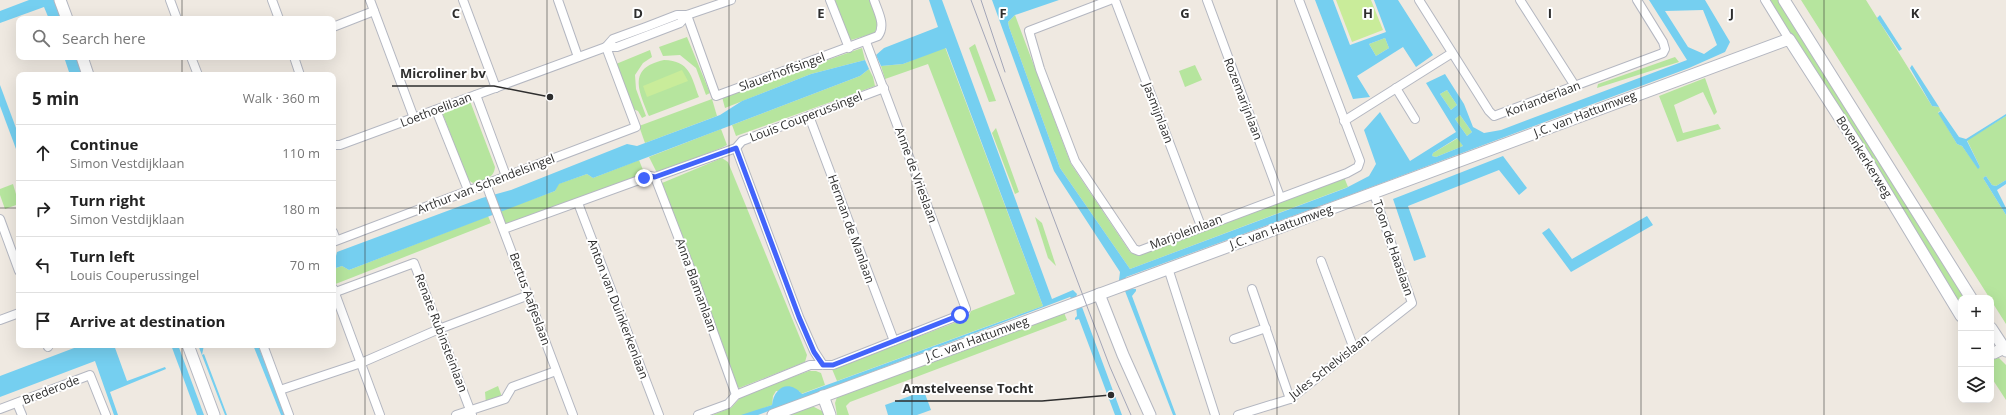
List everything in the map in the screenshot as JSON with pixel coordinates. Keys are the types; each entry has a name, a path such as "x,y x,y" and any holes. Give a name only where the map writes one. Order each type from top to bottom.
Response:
{"street":[{"path":"60,0 66,16"},
{"path":"170,0 176,16"},
{"path":"272,0 278,16"},
{"path":"370,0 414,118"},
{"path":"463,0 496,88"},
{"path":"558,0 578,57"},
{"name":"Loethoelilaan","path":"336,145 340,146 606,47 617,47 680,23 687,15 714,3 731,0"},
{"path":"830,0 849,48"},
{"name":"Slauerhoffsingel","path":"687,15 716,96 866,42 878,36 882,31 882,23 874,0"},
{"name":"Marjoleinlaan","path":"1110,0 1029,31 1040,69 1075,162 1134,249 1139,251 1201,226 1347,174 1358,167 1360,161 1299,0"},
{"name":"Jasmijnlaan","path":"1115,0 1201,226"},
{"name":"Rozemarijnlaan","path":"1207,0 1280,197"},
{"name":"Korianderlaan","path":"1419,0 1488,110 1494,116 1663,53 1663,42 1637,0"},
{"path":"1520,0 1575,86"},
{"name":"Bovenkerkerweg","path":"1765,0 1865,157 1958,311"},
{"name":"Bovenkerkerweg","path":"1784,0 1969,295"},
{"path":"336,26 374,11"},
{"name":"J.C. van Hattumweg","path":"773,415 1168,268 1374,194 1721,63 1789,39"},
{"name":"Anne de Vrieslaan","path":"866,42 966,309 960,315 894,341"},
{"name":"Arthur van Schendelsingel","path":"336,241 636,127 606,47"},
{"path":"1344,121 1452,53"},
{"path":"83,60 87,72"},
{"path":"193,60 197,72"},
{"path":"295,60 299,72"},
{"name":"Louis Couperussingel","path":"504,229 650,176 655,177 736,148 742,141 884,88"},
{"path":"1396,88 1415,119"},
{"path":"476,95 506,176"},
{"path":"436,110 468,190"},
{"name":"Herman de Manlaan","path":"809,116 894,341"},
{"path":"736,148 799,317 814,352 823,365"},
{"name":"Anna Blamanlaan","path":"655,177 694,278 736,394"},
{"name":"Bertus Aafjeslaan","path":"486,184 573,415"},
{"name":"Toon de Haaslaan","path":"1374,194 1412,303"},
{"name":"Anton van Duinkerkenlaan","path":"578,203 659,415"},
{"path":"0,219 16,263"},
{"path":"1321,260 1354,349"},
{"name":"Renate Rubinsteinlaan","path":"336,290 414,263 472,413"},
{"path":"1168,268 1215,415"},
{"path":"1252,290 1290,399"},
{"path":"1099,294 1123,355 1150,415"},
{"path":"280,390 361,363 440,329 529,295"},
{"path":"336,296 361,363 377,414"},
{"name":"Jules Schelvislaan","path":"1238,415 1290,399 1412,303"},
{"path":"0,320 16,314"},
{"path":"1234,339 1266,328"},
{"path":"1993,331 2005,348 1994,353"},
{"path":"698,415 728,404 736,394 810,365 833,365 894,341"},
{"path":"189,348 214,415"},
{"path":"264,348 289,415"},
{"path":"456,415 472,413 505,399 512,387 556,371"},
{"name":"Brederode","path":"0,409 90,375 106,415"},
{"path":"823,396 830,415"},
{"name":"Brederode","path":"17,403 22,415"}],"green space":[{"path":"833,0 870,0 878,22 875,33 851,40 846,36"},
{"path":"1336,0 1371,0 1383,30 1352,42"},
{"path":"1769,0 1778,0 1964,295 1958,295 1958,303"},
{"path":"1801,0 1866,0 1932,106 1939,107 1941,111 1938,112 1957,144 1962,146 1978,168 1980,167 1967,140 2006,116 2006,180 1996,186 1992,185 1986,176 1983,178 2006,215 2006,324 1994,305 1994,295 1988,295"},
{"path":"1015,15 1071,164 1130,252 1135,254 1141,252 1344,177 1348,187 1130,269 1060,168 1009,27 1008,22"},
{"path":"687,37 710,93 706,95 696,68 680,55 663,56 659,47"},
{"path":"1385,38 1389,48 1376,56 1369,44"},
{"path":"975,44 996,101 989,102 969,48"},
{"path":"945,47 1043,306 837,381 832,369 957,322 969,315 971,311 1015,294 928,64 885,79 881,66 903,64"},
{"path":"862,48 865,60 811,74 725,108 722,97"},
{"path":"650,50 652,57 643,63 635,75 636,89 646,116 642,118 638,111 633,109 616,64"},
{"path":"1675,57 1679,62 1597,88 1598,84"},
{"path":"664,60 679,63 688,71 699,97 649,116 640,89 640,75 652,64"},
{"path":"1195,65 1202,80 1185,87 1179,71"},
{"path":"869,69 875,86 736,136 732,125 860,76"},
{"path":"682,70 688,81 647,97 643,86"},
{"path":"1705,78 1717,112 1714,115 1703,92 1674,105 1683,133 1718,124 1721,129 1677,142 1659,96"},
{"path":"1447,90 1457,105 1451,110 1440,94"},
{"path":"712,99 717,116 645,143 639,126"},
{"path":"470,101 495,167 493,174 490,177 473,183 468,180 442,112"},
{"path":"1460,115 1472,132 1467,136 1455,119"},
{"path":"996,128 1019,192 1015,194 992,133"},
{"path":"721,129 727,145 660,172 656,171 649,157"},
{"path":"1458,138 1463,146 1436,157 1432,156 1433,153"},
{"path":"722,158 728,162 807,355 805,362 739,388 735,385 662,183"},
{"path":"639,160 645,175 513,225 505,223 500,211 555,191 558,184 587,174 593,178"},
{"path":"13,184 16,194 16,205 5,209 0,195 0,189"},
{"path":"488,216 491,223 336,284 336,268 342,266 349,270"},
{"path":"1035,217 1042,223 1056,266 1048,258"},
{"path":"1063,310 1067,320 850,402 846,406 849,415 837,415 835,403 837,397"},
{"path":"1999,358 2006,365 2006,400 1994,382 1994,359"},
{"path":"809,371 821,373 825,385 801,394 799,391 776,391 773,396 772,405 745,415 712,415 731,408 743,395"},
{"path":"498,386 502,397 486,404 485,392"},
{"path":"812,406 822,411 826,415 788,415"}],"water":[{"path":"29,0 56,0 61,16 48,16 44,7 0,23 0,11"},
{"path":"929,0 942,0 1052,299 1073,290 1077,294 1076,297 1072,299 1070,297 758,415 741,415 772,405 776,394 783,387 792,387 797,389 802,394 1043,306 946,48 903,64 881,66 876,55 884,48 938,27"},
{"path":"992,0 1059,0 1015,15 1008,22 1009,27 1060,168 1130,269 1346,188 1369,176 1376,164 1364,130 1380,112 1410,161 1456,132 1426,83 1445,74 1464,104 1473,127 1484,133 1501,130 1687,60 1649,0 1705,0 1730,42 1725,52 1689,68 1126,277 1125,280 1122,281 1119,280 1120,272 1054,171","holes":["1703,10 1717,45 1704,54 1688,47 1665,11","1447,90 1457,105 1451,110 1440,94","1460,115 1472,132 1467,136 1455,119","1457,138 1463,146 1436,157 1432,156 1433,153"]},
{"path":"1315,0 1333,0 1350,45 1386,32 1374,0 1398,0 1433,55 1416,67 1403,47 1357,76 1370,97 1353,99","holes":["1385,38 1389,48 1376,56 1369,44"]},
{"path":"1880,15 1902,49 1899,51 1877,18"},
{"path":"65,60 77,60 81,72 69,72"},
{"path":"865,60 869,69 860,76 593,178 587,174 559,184 555,191 349,270 342,266 336,268 337,252 482,198 511,190 627,144 637,146 720,115 742,101 811,74"},
{"path":"1912,65 1939,107 1932,106 1910,68"},
{"path":"0,85 16,128 16,149 0,106"},
{"path":"1941,111 1959,137 1966,139 2006,114 2006,116 1967,141 1980,167 1978,169 1962,146 1957,144 1938,113"},
{"path":"1503,156 1527,188 1519,195 1499,170 1408,206 1426,257 1414,261 1393,199"},
{"path":"1986,176 1992,185 1996,186 2006,180 2006,184 1997,190 2006,208 2006,215 1983,178"},
{"path":"1647,216 1653,225 1571,272 1542,233 1549,228 1572,259"},
{"path":"1128,288 1136,289 1132,296 1176,415 1173,415 1125,291"},
{"path":"1079,305 1082,307 1122,415 1115,415 1079,319 1075,320 1077,316 1076,306"},
{"path":"74,348 115,348 127,381 165,367 166,369 110,392 118,415 114,415 95,361 0,397 0,376"},
{"path":"172,348 179,348 204,415 197,415"},
{"path":"199,348 203,348 202,355 204,354 227,415 225,415"},
{"path":"254,348 259,348 285,415 281,415"},
{"path":"924,391 931,410 917,415 888,415 885,405"}],"tram line":[{"path":"971,0 1110,367 1131,415"},
{"path":"981,0 1005,72"}],"place":[{"name":"Microliner bv","path":"550,97"},
{"name":"Amstelveense Tocht","path":"1111,395"}],"route":[{"path":"644,178 650,176 655,177 736,148 799,317 814,352 823,365 833,365 960,315"}]}
